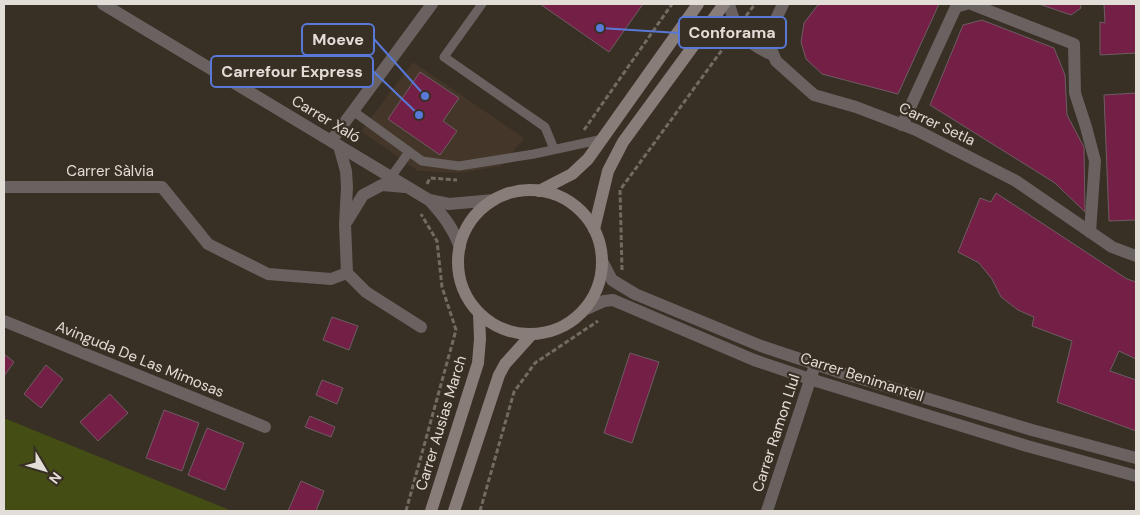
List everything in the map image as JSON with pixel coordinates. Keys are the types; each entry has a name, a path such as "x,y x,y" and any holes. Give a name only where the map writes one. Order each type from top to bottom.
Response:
{"main road":[{"path":"540,191 572,174 588,159 698,4"},
{"path":"594,229 608,171 623,142 724,4"},
{"path":"540,191 556,195 572,203 585,215 594,229 600,245 602,261 600,278 594,295 584,310 574,320 561,328 532,334 517,333 503,329 478,313 468,299 461,283 458,265 460,247 467,228 478,212 494,200 516,192 540,191"},
{"name":"Carrer Ausias March","path":"431,511 478,363 480,339 478,313"},
{"path":"454,511 498,375 505,364 532,334"}],"street":[{"name":"Carrer Xaló","path":"103,4 429,200 445,216 454,231 460,247"},
{"path":"420,327 366,292 347,273 345,224 346,171 335,143 353,111 432,4"},
{"path":"729,4 732,18 745,38 756,48 773,55"},
{"path":"773,55 767,39 783,4"},
{"path":"902,125 956,7 966,4"},
{"path":"971,4 1074,44 1074,93 1095,160 1090,232"},
{"name":"Carrer Setla","path":"773,55 776,61 814,96 856,107 916,130 1016,181 1112,247 1136,256"},
{"path":"345,224 363,195 382,186 409,187"},
{"name":"Carrer Sàlvia","path":"4,187 162,187 208,244 268,274 331,279 347,273"},
{"name":"Carrer Xaló","path":"429,200 449,204 494,200"},
{"name":"Carrer Benimantell","path":"602,261 612,280 635,294 761,346 1022,427 1136,458"},
{"name":"Carrer Benimantell","path":"584,310 604,301 613,300 754,360 810,379 1028,446 1136,476"},
{"name":"Avinguda De Las Mimosas","path":"4,320 265,427"},
{"name":"Carrer Ramon Llul","path":"768,511 815,364"}],"lane":[{"path":"482,4 444,57 545,127 554,149"},
{"path":"353,111 422,161 459,166 603,139"},
{"path":"391,176 409,152"}],"path":[{"path":"406,511 456,330 442,287 438,241 419,212"}],"shaded area":[{"path":"413,62 524,138 502,166 459,173 418,171 361,131"}],"green space":[{"path":"4,418 232,511 4,511"}],"building":[{"path":"540,4 643,4 609,52"},
{"path":"820,4 939,4 898,94 822,74 806,59 801,42 804,23"},
{"path":"1039,4 1080,4 1081,8 1071,15"},
{"path":"1104,4 1136,4 1136,53 1100,55 1100,22 1105,23"},
{"path":"982,20 1054,48 1065,75 1067,115 1084,147 1085,212 1055,183 930,105 963,25"},
{"path":"420,72 459,98 443,121 457,131 440,155 388,119"},
{"path":"1136,93 1136,220 1109,221 1104,95"},
{"path":"996,193 1127,279 1136,282 1136,359 1119,351 1110,371 1136,380 1136,431 1057,402 1072,341 1032,326 1034,317 1018,310 1001,297 992,279 979,263 958,252 980,198 991,202"},
{"path":"332,317 358,326 349,350 323,340"},
{"path":"630,353 659,362 632,443 604,433"},
{"path":"4,354 14,362 4,376"},
{"path":"46,365 63,379 41,408 24,394"},
{"path":"322,380 343,388 337,404 316,395"},
{"path":"110,394 128,413 98,441 80,422"},
{"path":"164,410 199,423 182,471 146,458"},
{"path":"310,416 335,427 331,437 305,427"},
{"path":"207,428 244,443 225,490 188,475"},
{"path":"301,481 324,491 316,511 288,511"}],"place":[{"name":"Conforama","path":"600,28"},
{"name":"Moeve","path":"425,96"},
{"name":"Carrefour Express","path":"419,115"}]}
